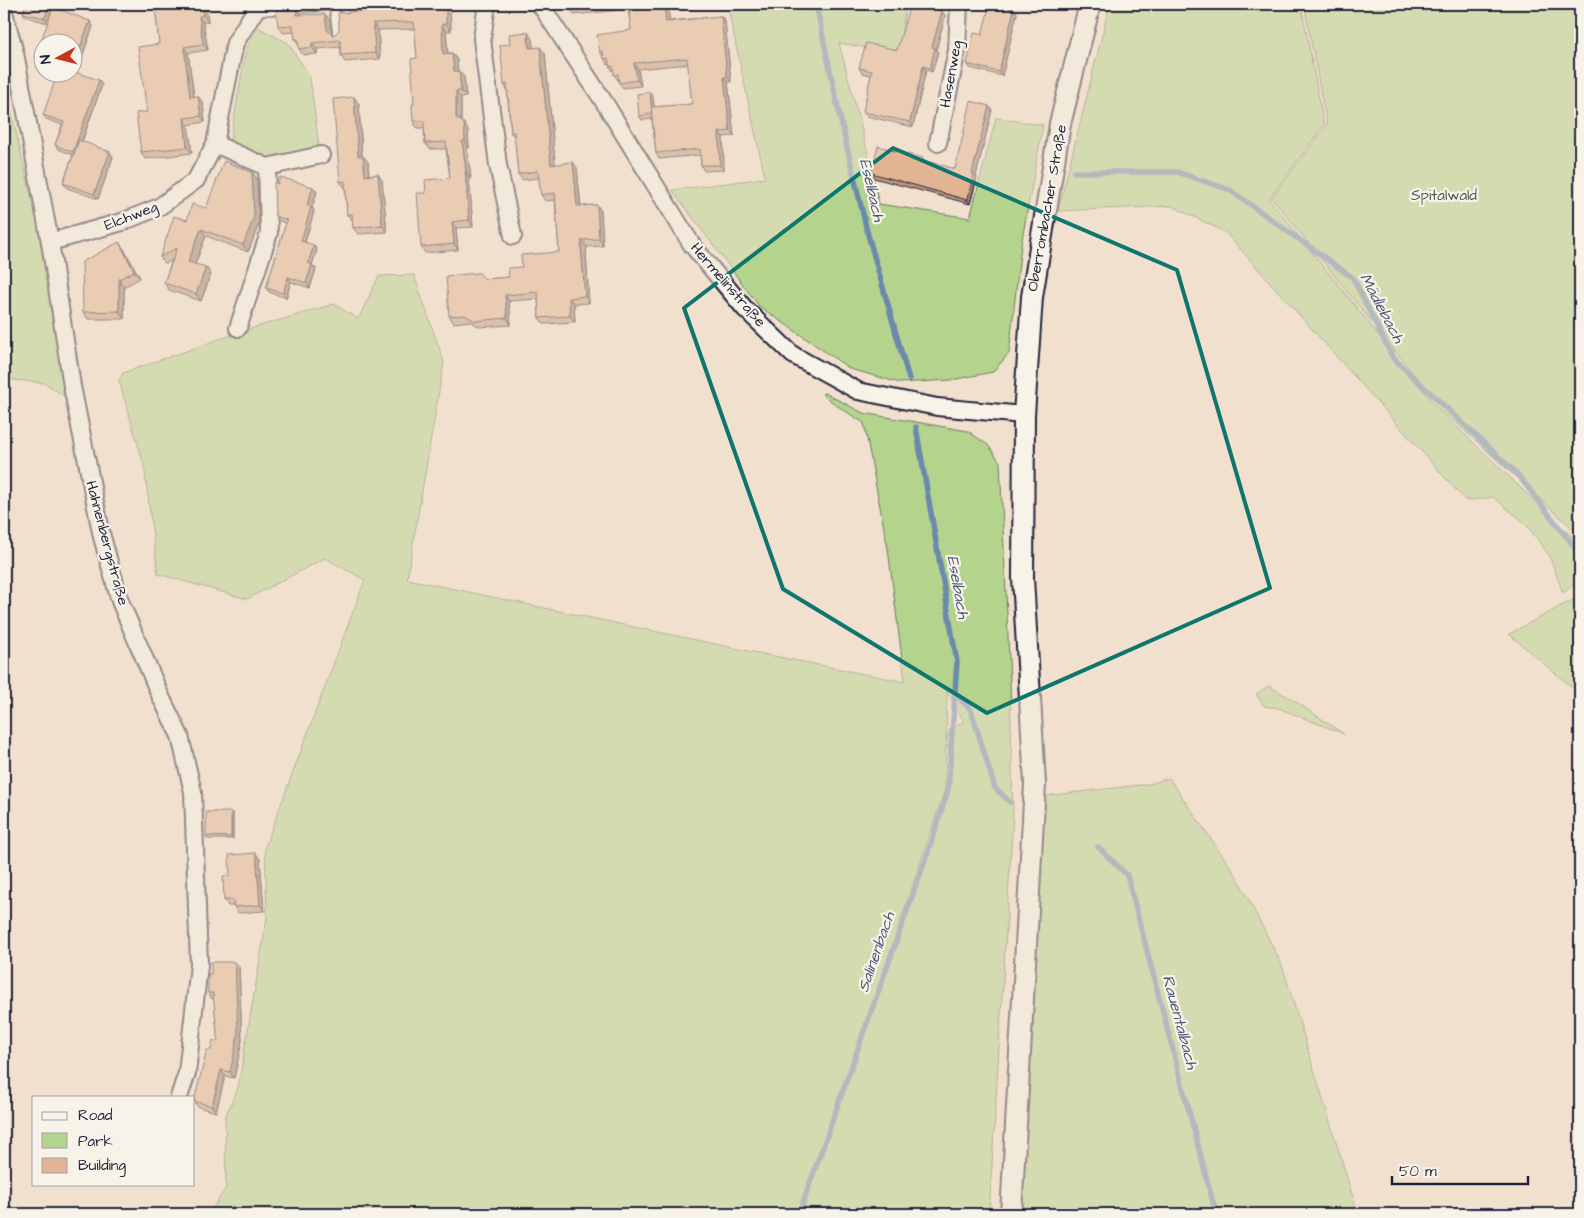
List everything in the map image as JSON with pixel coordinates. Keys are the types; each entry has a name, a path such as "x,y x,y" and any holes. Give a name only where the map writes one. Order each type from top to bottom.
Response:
{"street":[{"path":"488,4 482,40 498,165 513,236"},
{"name":"Hermelinstraße","path":"540,4 606,105 692,244 745,309 793,355 858,391 937,407 1024,415"},
{"name":"Hasenweg","path":"938,144 957,50 959,4"},
{"name":"Oberrombacher Straße","path":"1011,1214 1035,784 1023,578 1024,415 1032,297 1060,124 1090,4"},
{"name":"Elchweg","path":"50,242 122,222 159,207 196,180 215,144 235,43 256,8"},
{"name":"Hahnenbergstraße","path":"4,12 15,53 50,242 72,386 102,537 120,601 160,695 180,736 193,792 199,965 188,1073 179,1096"},
{"path":"215,144 267,167 321,154"},
{"path":"238,328 269,233 267,167"}],"lane":[{"name":"Elchweg","path":"256,8 334,5 338,35"}],"highlighted area":[{"path":"893,148 1177,270 1270,588 987,713 783,589 684,308"}],"green space":[{"path":"727,4 906,4 899,53 839,43 879,204 970,218 996,118 1043,125 1021,245 1009,353 993,372 951,380 900,383 850,369 759,306 672,190 765,178"},
{"path":"1110,4 1301,4 1324,125 1269,199 1440,411 1580,544 1580,580 1563,593 1549,555 1525,523 1493,497 1466,501 1225,232 1172,206 1058,211"},
{"name":"Spitalwald","path":"1304,4 1580,4 1580,535 1444,412 1272,198 1327,125"},
{"path":"257,27 288,43 310,77 319,148 266,158 230,142 246,50"},
{"path":"4,79 43,242 52,319 70,400 45,383 4,379"},
{"path":"414,275 444,362 407,579 738,649 905,682 888,549 864,423 822,394 825,393 863,413 968,431 988,445 1000,462 1010,680 1013,815 989,1214 799,1214 822,1148 797,1214 209,1214 226,1188 225,1117 238,1088 267,918 265,847 365,580 325,558 247,599 158,574 144,465 119,381 123,373 246,330 334,304 358,319 379,276","holes":["947,691 964,722 950,728 946,742","946,745 954,753 948,790 928,852 869,1015 945,789"]},
{"path":"1580,596 1580,694 1509,634"},
{"path":"1269,686 1344,734 1278,708 1264,706 1256,694"},
{"path":"1169,778 1236,875 1282,965 1358,1214 1019,1214 1044,796 1149,784"}],"building":[{"path":"26,4 49,4 45,18 23,13"},
{"path":"155,4 202,4 203,15 199,16 203,44 184,47 190,97 198,96 201,116 184,118 187,147 141,152 136,113 147,112 138,47 159,44"},
{"path":"398,4 446,4 446,24 442,24 443,54 452,53 454,71 459,71 461,91 456,91 456,118 464,123 465,141 462,141 469,220 452,222 454,244 421,247 417,193 426,193 425,180 450,178 446,142 425,143 424,121 413,121 412,104 414,104 411,59 417,58 414,22 373,23 375,53 341,55 340,40 312,43 312,47 299,49 293,25 278,26 276,9 296,7 297,15 325,14 327,30 334,35 339,30 338,13 398,9"},
{"path":"570,4 623,4 570,9"},
{"path":"628,4 664,4 666,22 721,16 727,77 724,77 730,131 719,132 720,165 701,165 700,149 656,153 651,107 692,104 687,58 634,63 637,80 619,83 618,74 614,75 613,66 610,67 608,58 604,59 603,51 600,52 597,35 631,30"},
{"path":"910,4 931,4 930,8 942,11 932,47 935,48 930,68 923,66 910,122 863,112 872,71 859,68 866,43 897,50"},
{"path":"990,4 1007,4 1006,7 1014,9 999,72 967,64 974,33 982,35"},
{"path":"53,7 90,21 82,42 82,32 44,32"},
{"path":"528,32 529,48 540,47 551,165 573,162 577,206 597,205 599,239 582,240 581,247 585,296 569,298 570,316 539,318 538,292 505,295 507,318 475,321 465,315 449,316 446,276 479,273 485,279 509,277 508,268 522,267 521,255 559,252 555,193 541,195 538,171 518,174 514,132 511,133 507,84 504,85 500,45 510,44 509,34"},
{"path":"82,74 99,80 73,152 55,145 64,122 43,115 55,82 82,82"},
{"path":"650,92 652,114 639,116 637,94"},
{"path":"354,97 358,156 363,156 365,176 378,174 382,225 353,228 352,214 347,215 345,181 340,182 333,99"},
{"path":"971,101 989,106 967,200 871,173 878,146 955,169"},
{"path":"79,140 110,152 94,194 63,183"},
{"path":"224,161 252,172 254,217 243,245 201,229 188,262 206,267 196,294 164,283 177,248 160,257 174,216 187,220 192,204 206,208"},
{"path":"280,177 313,187 307,205 311,207 301,241 314,245 308,263 312,265 306,283 288,277 283,293 266,288 287,220 275,216 274,182 278,184"},
{"path":"119,242 134,271 119,279 119,311 83,312 82,262"},
{"path":"206,812 231,812 231,837 206,836"},
{"path":"256,853 260,905 234,907 233,900 224,900 223,876 230,876 229,855"},
{"path":"211,962 235,962 238,1035 230,1072 221,1070 212,1106 195,1101 207,1050 211,1050 213,1040 218,1042 213,993 208,993 208,974 211,974"}],"waterway":[{"name":"Eselbach","path":"816,4 867,231 909,379"},
{"name":"Mädlebach","path":"1074,172 1177,172 1230,190 1353,278 1393,358 1518,475 1580,554"},
{"name":"Salinenbach","path":"799,1214 928,852 948,790 957,662 916,427"},
{"name":"Rauentalbach","path":"955,694 971,710 995,788 1010,802"},
{"name":"Rauentalbach","path":"1098,847 1127,875 1216,1214"}]}
